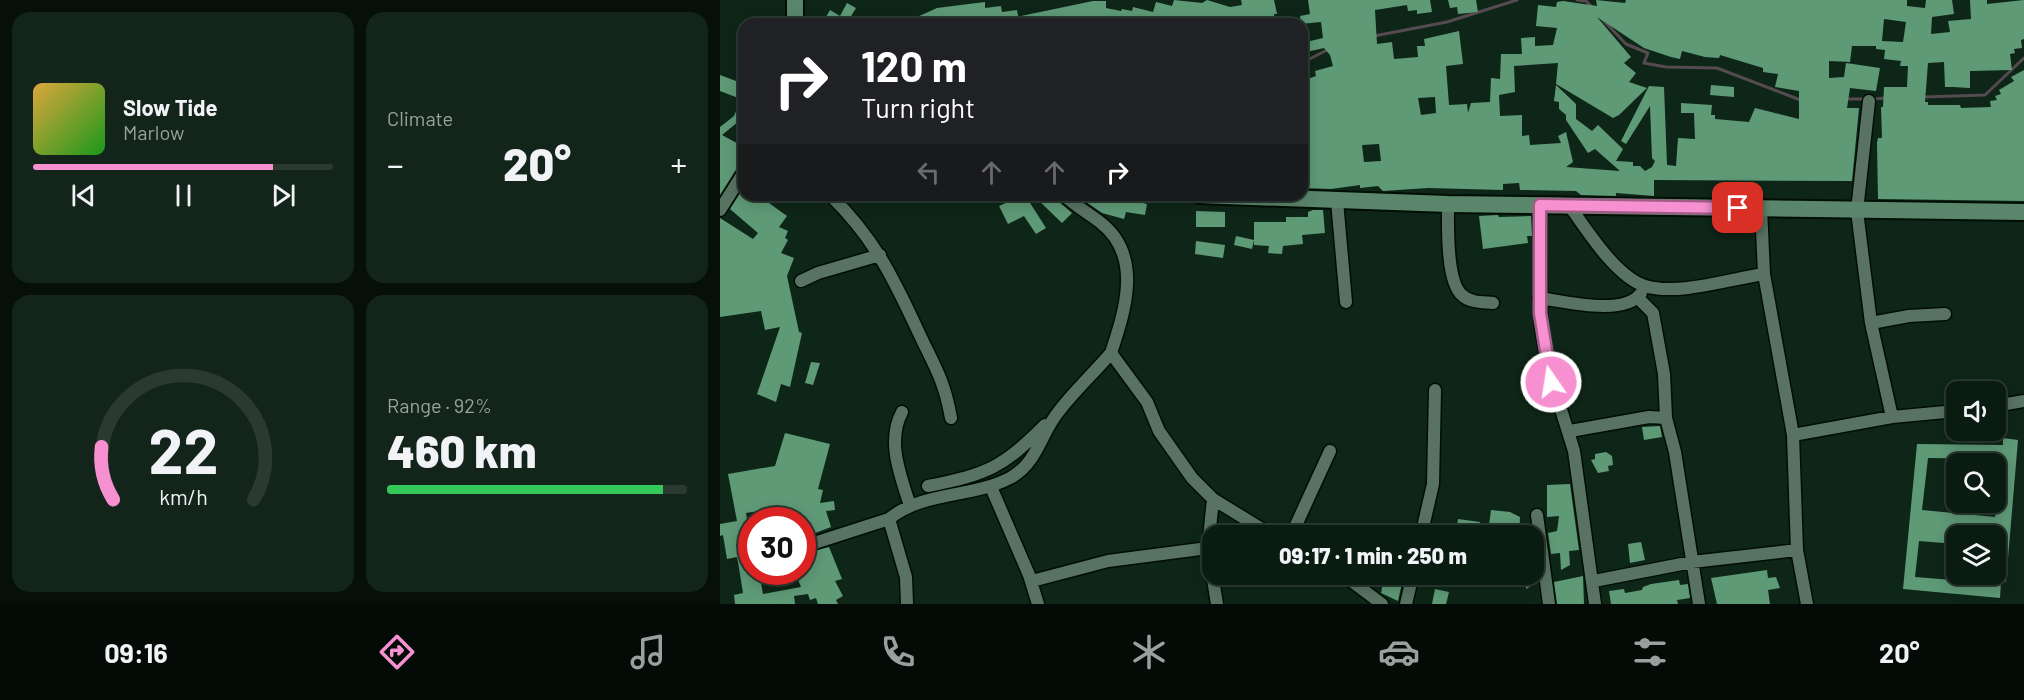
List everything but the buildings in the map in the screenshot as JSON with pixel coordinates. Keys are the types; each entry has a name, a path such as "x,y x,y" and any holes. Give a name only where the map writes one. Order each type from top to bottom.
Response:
{"main road":[{"path":"795,0 795,18"},
{"path":"1308,200 1448,204 2024,212"}],"street":[{"path":"1869,101 1857,211 1871,323 1892,417"},
{"path":"720,210 738,182"},
{"path":"836,201 854,219 880,255 943,378 951,418"},
{"path":"928,486 973,476 1008,461 1055,416 1111,353 1127,287 1125,256 1107,228 1070,201"},
{"path":"1337,201 1346,302"},
{"path":"1448,204 1451,262 1457,290 1470,300 1493,303"},
{"path":"1540,205 1539,298 1548,369 1570,431 1594,581 1595,604"},
{"path":"1569,206 1609,258 1645,286 1679,288 1764,274"},
{"path":"1761,208 1764,274 1793,435 1797,550 1808,604"},
{"path":"801,281 818,273 880,255"},
{"path":"1539,298 1604,306 1632,303 1645,286"},
{"path":"1638,298 1653,313 1664,374 1666,418 1673,441 1699,604"},
{"path":"1871,323 1909,316 1945,314"},
{"path":"1111,353 1147,402 1159,431 1177,458 1213,499 1255,525"},
{"path":"1424,525 1433,484 1435,390"},
{"path":"2006,404 2024,400"},
{"path":"902,412 894,437 900,473 910,506"},
{"path":"1793,435 1892,417 1946,412"},
{"path":"816,542 889,519 910,506 991,486 1012,477 1024,468 1035,454 1055,416"},
{"path":"1570,431 1649,417 1666,418"},
{"path":"1296,525 1330,451"},
{"path":"991,486 1032,581 1038,604"},
{"path":"1210,525 1213,499"},
{"path":"1537,515 1549,604"},
{"path":"889,519 906,577 907,604"},
{"path":"1032,581 1108,561 1202,549"},
{"path":"1594,581 1692,562 1797,550"},
{"path":"1214,585 1217,604"},
{"path":"1357,585 1382,604"},
{"path":"1406,604 1410,585"}],"waterway":[{"path":"1374,36 1447,22 1517,0"},
{"path":"1577,0 1586,1 1591,6"},
{"path":"1601,18 1626,44 1648,53 1644,63 1666,67 1717,68 1803,101"},
{"path":"1308,60 1327,50"},
{"path":"1924,97 1985,95 2024,58"},
{"path":"1873,99 1887,98"},
{"path":"1846,99 1866,99"}],"route":[{"path":"1551,382 1545,357 1539,298 1540,205 1738,208"}]}
